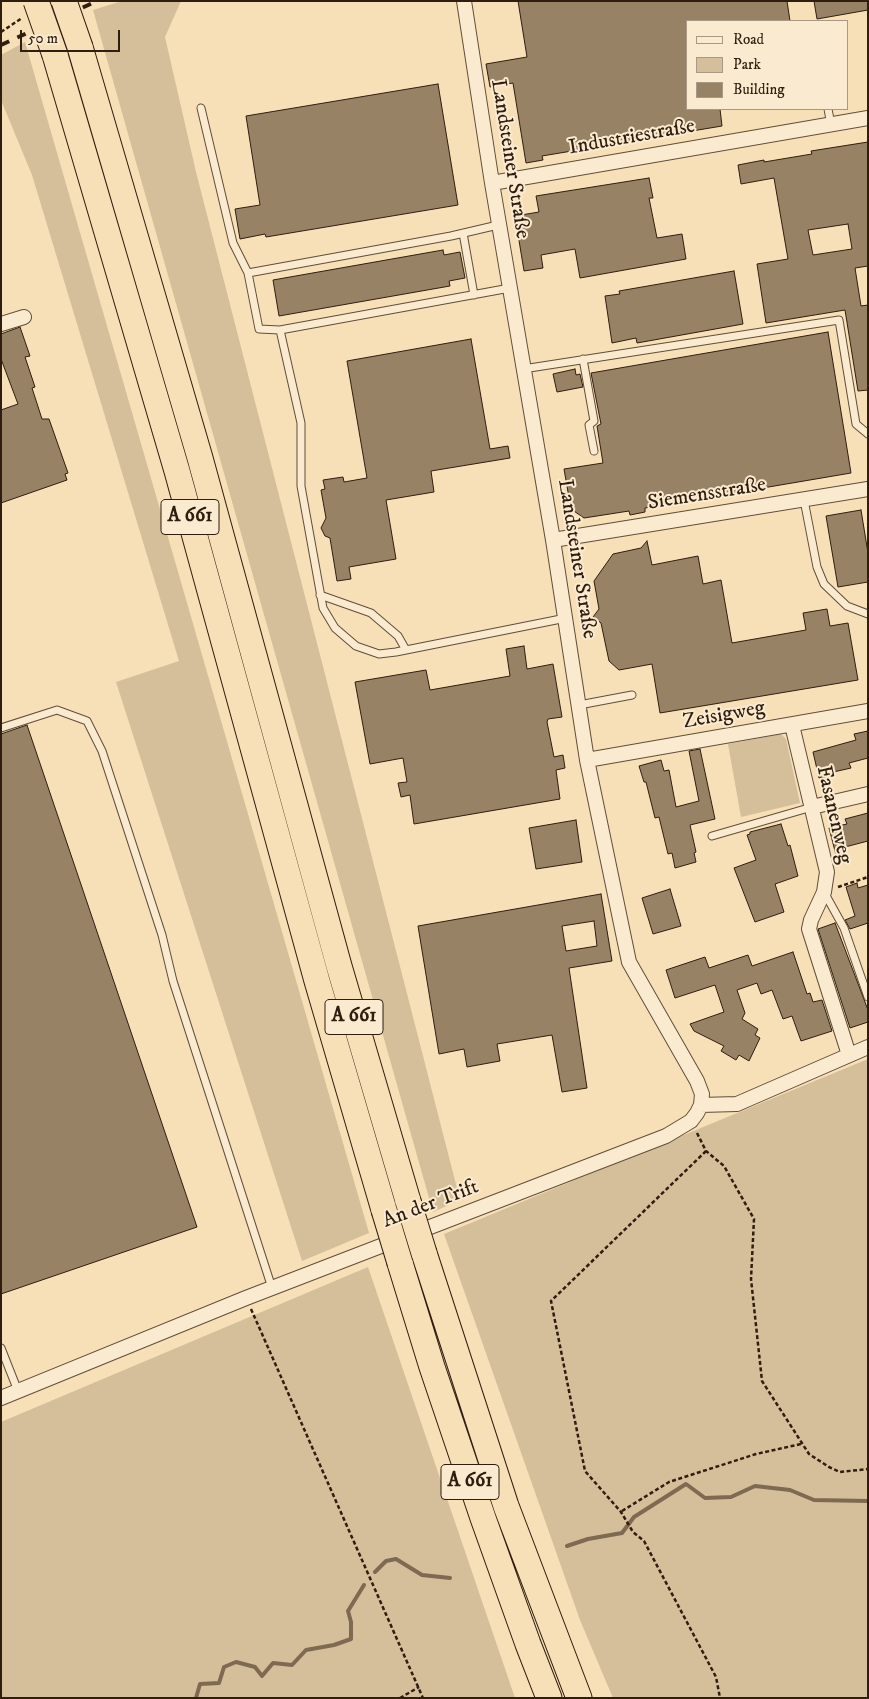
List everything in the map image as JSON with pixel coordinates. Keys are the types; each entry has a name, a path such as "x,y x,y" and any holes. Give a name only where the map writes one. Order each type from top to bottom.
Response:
{"highway":[{"name":"A 661","path":"36,1 55,55 178,471 317,981 400,1263 483,1518 549,1698"},
{"name":"A 661","path":"64,1 80,47 200,458 339,966 408,1201 506,1506 579,1698"}],"street":[{"name":"Landsteiner Straße","path":"464,1 522,369 554,540 587,760 630,962 697,1081 702,1094 700,1105"},
{"name":"Industriestraße","path":"492,183 868,118"},
{"path":"1,324 24,317"},
{"name":"Siemensstraße","path":"554,540 868,489"},
{"name":"Zeisigweg","path":"587,760 868,711"},
{"name":"Fasanenweg","path":"792,725 827,872 824,892 811,920 810,929 849,1055"},
{"path":"812,807 868,794"},
{"path":"700,1105 737,1104 868,1047"},
{"name":"An der Trift","path":"1,1398 246,1298 666,1136 691,1120 697,1113 700,1105"}],"lane":[{"path":"202,108 233,243 248,273 259,329 280,330 510,288"},
{"path":"828,110 831,125"},
{"path":"248,273 498,225"},
{"path":"463,233 474,295"},
{"path":"522,369 839,320 856,424 868,434"},
{"path":"280,330 301,423 301,486 322,608 335,628 356,646 379,654 566,618"},
{"path":"583,359 594,421 589,425 594,452"},
{"path":"804,500 817,567 824,584 846,606 868,614"},
{"path":"320,595 371,613 398,636 406,650"},
{"path":"579,705 632,695"},
{"path":"1,728 57,710 87,721 98,744 162,935 173,981 272,1288"},
{"path":"712,836 812,807"},
{"path":"824,892 844,928 868,997"},
{"path":"1,1348 18,1391"}],"path":[{"path":"1,32 18,20"},
{"path":"824,892 868,877"},
{"path":"691,1120 706,1151 724,1166 754,1219 751,1279 762,1381 809,1454 840,1472 868,1469"},
{"path":"706,1151 551,1301 585,1471 621,1512 633,1532 644,1541 716,1677 720,1698"},
{"path":"246,1298 423,1698"},
{"path":"621,1512 669,1482 756,1454 801,1444"},
{"path":"400,1698 419,1687"}],"green space":[{"path":"122,1 181,1 165,37 196,172 460,1200 433,1212 93,10"},
{"path":"25,42 369,1233 302,1261 116,682 179,661 32,175 1,100 1,55"},
{"path":"781,734 786,739 800,803 741,817 728,744"},
{"path":"868,1059 868,1698 613,1698 580,1620 444,1234"},
{"path":"368,1267 515,1698 1,1698 1,1422"}],"building":[{"path":"518,1 787,1 790,20 686,20 686,110 720,110 722,126 542,156 543,160 526,163 513,83 490,87 486,64 527,57"},
{"path":"814,1 868,1 868,10 817,19"},
{"path":"438,84 458,205 266,237 265,234 240,239 235,209 260,205 246,116"},
{"path":"868,142 868,266 855,268 861,306 868,305 868,390 858,391 845,310 766,323 757,264 788,259 774,178 741,184 738,165 812,154 811,151","holes":["848,224 852,249 813,255 808,230"]},
{"path":"649,178 653,198 649,198 657,238 682,234 686,259 580,278 575,249 541,255 543,268 524,271 515,216 539,212 536,196"},
{"path":"443,250 444,255 460,252 465,278 449,281 450,286 279,316 273,280"},
{"path":"734,271 743,324 637,343 636,338 612,343 605,296 620,294 619,291"},
{"path":"20,327 30,356 25,357 35,387 32,388 42,419 49,419 68,473 65,474 67,480 1,503 1,410 18,404 1,359 1,334"},
{"path":"828,332 851,473 645,508 645,512 630,515 629,511 584,518 571,509 564,469 603,463 597,426 601,424 591,373"},
{"path":"471,339 490,449 508,446 510,458 431,471 434,492 386,500 396,559 349,567 351,579 337,581 330,538 325,536 321,528 326,518 321,490 325,489 323,480 343,477 344,482 367,478 347,361"},
{"path":"575,369 576,375 580,374 583,387 557,392 553,374"},
{"path":"861,510 868,553 868,582 838,587 826,516"},
{"path":"647,541 652,565 698,556 703,584 721,580 732,643 806,630 803,613 827,609 830,626 848,623 858,680 660,713 652,664 619,670 609,661 601,623 593,617 599,609 594,581 613,554 641,548"},
{"path":"524,646 527,669 553,664 562,717 548,719 547,722 554,757 563,755 565,768 556,770 560,799 414,824 410,795 401,797 398,783 407,782 403,758 370,764 355,682 426,670 430,690 510,676 506,649"},
{"path":"27,725 197,1227 1,1294 1,734"},
{"path":"868,731 868,758 849,763 851,768 829,773 829,776 819,778 813,752 856,740 854,734"},
{"path":"700,749 715,819 690,825 696,852 694,853 696,862 675,868 672,853 668,854 659,817 655,818 646,782 644,782 639,766 661,760 664,771 669,770 676,807 699,801 689,751"},
{"path":"868,813 868,841 845,847 846,852 836,855 829,828 847,824 845,819"},
{"path":"576,820 582,862 536,869 529,828"},
{"path":"781,824 788,846 790,845 798,876 775,884 784,912 755,922 734,868 756,860 747,835 750,832"},
{"path":"857,883 858,888 868,885 868,923 850,929 845,920 855,916 846,887"},
{"path":"670,889 681,926 653,934 642,898"},
{"path":"601,894 612,961 569,968 587,1088 562,1092 552,1035 497,1044 500,1061 467,1067 464,1049 439,1054 418,926","holes":["594,921 597,946 566,951 562,926"]},
{"path":"835,923 868,1010 868,1022 850,1028 818,929"},
{"path":"793,952 807,994 810,993 813,1002 822,1000 832,1031 801,1041 792,1016 783,1019 772,990 761,994 757,983 737,990 745,1013 742,1019 758,1029 755,1035 760,1038 749,1061 739,1055 736,1060 721,1051 724,1046 694,1031 690,1024 724,1012 715,985 675,998 666,970 705,957 709,968 748,955 752,966"}],"waterway":[{"path":"567,1546 588,1539 622,1533 634,1517 686,1484 705,1498 731,1497 755,1486 790,1490 814,1500 868,1501"},
{"path":"375,1572 386,1561 396,1559 422,1575 450,1578"},
{"path":"196,1698 200,1684 219,1683 224,1667 236,1662 255,1667 262,1676 273,1663 292,1665 306,1650 334,1645 351,1639 351,1622 348,1611 364,1585"}],"railway":[{"path":"1,45 97,1"}]}
